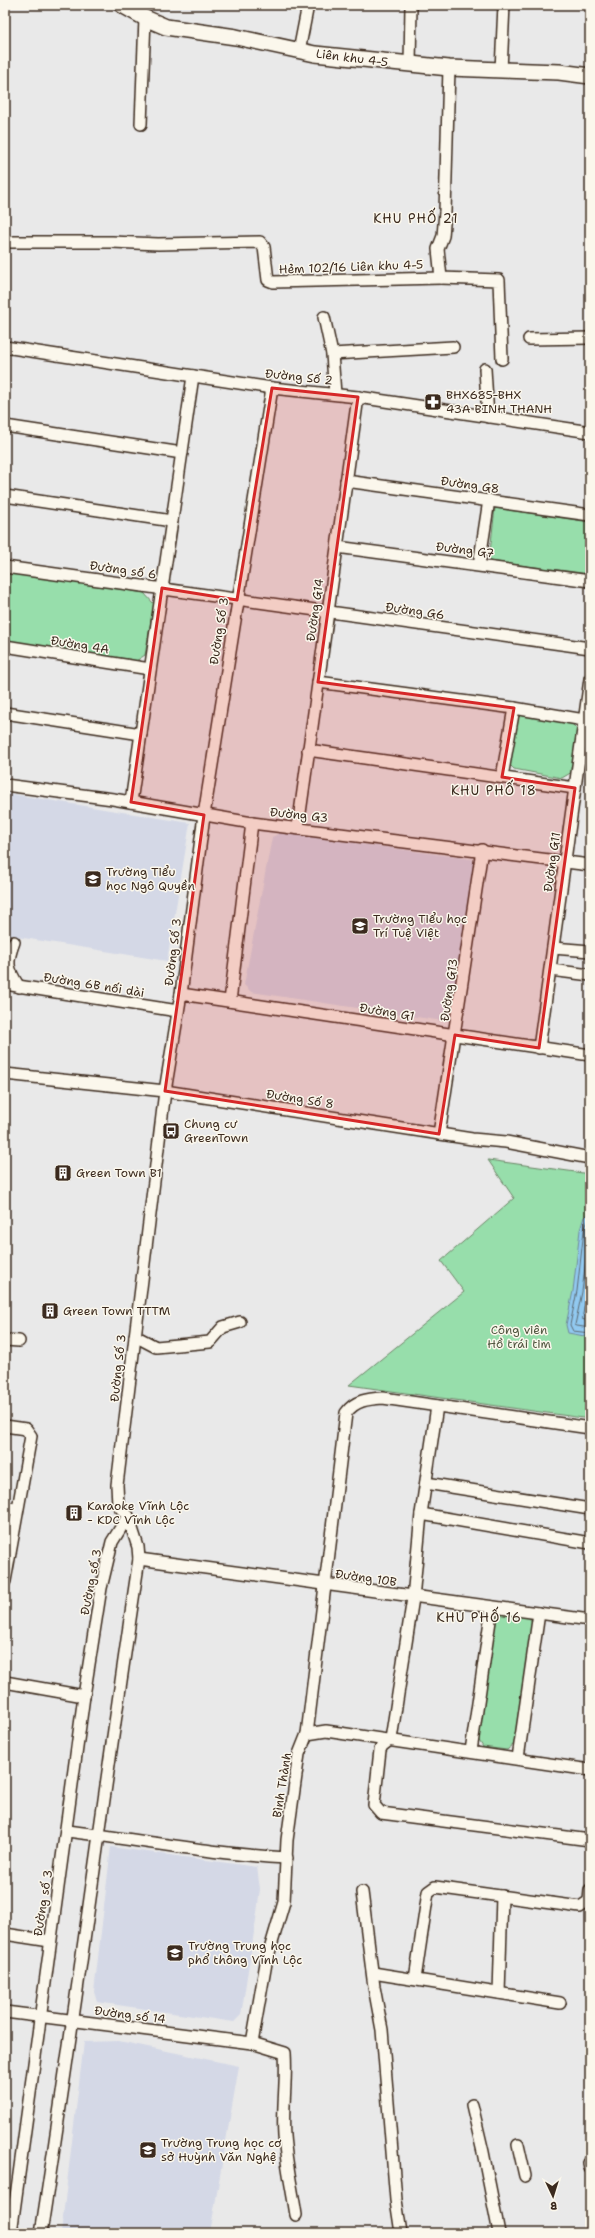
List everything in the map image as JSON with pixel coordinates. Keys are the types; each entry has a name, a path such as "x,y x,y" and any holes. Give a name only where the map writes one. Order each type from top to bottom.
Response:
{"street":[{"name":"Liên khu 4-5","path":"122,5 145,18 166,27 236,37 299,51 410,65 559,72 590,76"},
{"path":"299,51 308,5"},
{"path":"410,65 411,5"},
{"path":"501,70 504,5"},
{"path":"141,124 145,18"},
{"path":"449,68 445,212 443,236 438,249 441,278 499,280 502,359"},
{"name":"Hẻm 102/16 Liên khu 4-5","path":"5,242 112,242 158,244 260,242 264,247 266,274 268,280 273,282 441,278"},
{"path":"324,317 332,354 335,394"},
{"path":"529,338 590,338"},
{"name":"Đường Số 2","path":"5,347 272,388 358,397 590,432"},
{"path":"332,354 453,347"},
{"path":"485,369 488,416"},
{"path":"131,802 193,376"},
{"name":"Đường Số 3","path":"128,1516 118,1505 116,1485 129,1393 165,1091 181,994 204,815 237,600 272,388"},
{"name":"Đường G14","path":"298,827 358,397"},
{"path":"5,426 182,453"},
{"name":"Đường G8","path":"346,481 590,515"},
{"path":"5,496 172,521"},
{"path":"479,565 488,500"},
{"name":"Đường G7","path":"337,547 590,581"},
{"name":"Đường số 6","path":"5,567 162,588 237,600"},
{"name":"Đường G6","path":"237,600 590,648"},
{"name":"Đường 4A","path":"5,646 150,669"},
{"name":"Đường G11","path":"539,1048 551,970 590,679"},
{"path":"318,682 514,708 584,720"},
{"path":"502,777 514,708"},
{"path":"5,713 141,734"},
{"path":"308,750 575,788"},
{"name":"Đường G3","path":"5,785 131,802 252,823 298,827 590,865"},
{"path":"230,1001 252,823"},
{"name":"Đường G13","path":"439,1134 482,850"},
{"path":"14,942 10,952 8,969 19,986"},
{"path":"553,948 590,951"},
{"path":"551,970 590,975"},
{"name":"Đường 6B nối dài","path":"5,984 178,1012"},
{"name":"Đường G1","path":"181,994 590,1055"},
{"name":"Đường Số 8","path":"5,1074 165,1091 439,1134 506,1142 590,1158"},
{"path":"135,1336 156,1347 210,1342 223,1327 240,1322"},
{"path":"5,1340 19,1341"},
{"name":"Bình Thành","path":"252,2043 266,1963 284,1902 287,1858 299,1754 307,1734 346,1413 352,1405 371,1399 383,1398 590,1428"},
{"path":"437,1406 421,1514 413,1598 391,1739 382,1746 380,1750 374,1805 381,1812 590,1840"},
{"path":"5,1581 31,1436 26,1429 10,1427"},
{"path":"426,1483 590,1509"},
{"path":"5,1508 17,1509"},
{"path":"421,1514 590,1543"},
{"path":"41,2233 74,2021 98,1835 139,1558 138,1547 128,1516"},
{"name":"Đường số 3","path":"11,2233 9,2213 40,2017 67,1831 84,1696 102,1588 112,1542 128,1516"},
{"name":"Đường 10B","path":"139,1558 413,1598 590,1620"},
{"path":"471,1751 492,1607"},
{"path":"518,1758 539,1613"},
{"path":"5,1682 84,1696"},
{"path":"307,1734 326,1731 391,1739 590,1770"},
{"path":"67,1831 159,1845 248,1856 287,1858"},
{"path":"415,1979 428,1892 430,1889 435,1888 502,1896 580,1907 588,1901 590,1890"},
{"path":"362,1892 374,1987 383,2036 396,2200 401,2233"},
{"path":"499,1993 502,1896"},
{"path":"5,1934 50,1941"},
{"path":"373,1972 560,2003"},
{"name":"Đường số 14","path":"5,2012 252,2043 285,2053 286,2076 283,2108 284,2137 296,2215"},
{"path":"472,2105 499,2233"},
{"path":"518,2145 525,2176"}],"highlighted area":[{"path":"272,388 358,397 318,682 514,708 502,777 575,788 539,1048 455,1035 439,1134 165,1091 204,815 131,802 162,588 237,600"}],"shaded area":[{"name":"Trường Tiểu học Ngô Quyền","path":"5,793 190,823 167,961 5,935"},
{"name":"Trường Tiểu học Trí Tuệ Việt","path":"280,833 472,859 475,867 452,1019 443,1021 251,992 244,985 272,837"},
{"name":"Trường Trung học phổ thông Vĩnh Lộc","path":"111,1847 257,1867 260,1889 257,1913 241,2015 234,2022 97,2002 94,1992"},
{"name":"Trường Trung học cơ sở Huỳnh Văn Nghệ","path":"119,2041 239,2066 210,2233 61,2233 84,2042"}],"green space":[{"path":"495,508 590,522 590,574 489,561"},
{"path":"5,571 144,593 154,604 145,655 136,661 5,642"},
{"path":"521,715 571,723 578,730 572,772 562,778 514,769 509,764 517,719"},
{"name":"Công viên Hồ trái tim","path":"488,1160 590,1174 590,1419 349,1385 464,1292 441,1261 514,1198"},
{"path":"500,1613 529,1617 532,1623 514,1744 507,1750 483,1747 478,1739 496,1618"}],"water":[{"path":"590,1211 590,1337 568,1333 566,1325 573,1291 580,1230 584,1217"}],"place":[{"name":"BHX685-BHX 43A BINH THANH","path":"433,402"},
{"name":"Trường Tiểu học Ngô Quyền","path":"93,879"},
{"name":"Trường Tiểu học Trí Tuệ Việt","path":"360,926"},
{"name":"Chung cư GreenTown","path":"171,1131"},
{"name":"Green Town B1","path":"63,1173"},
{"name":"Green Town TTTM","path":"50,1311"},
{"name":"Karaoke Vĩnh Lộc - KDC Vĩnh Lộc","path":"74,1513"},
{"name":"Trường Trung học phổ thông Vĩnh Lộc","path":"175,1953"},
{"name":"Trường Trung học cơ sở Huỳnh Văn Nghệ","path":"148,2150"}],"district":[{"name":"KHU PHỐ 21","path":"416,218"},
{"name":"KHU PHỐ 18","path":"494,790"},
{"name":"KHU PHỐ 16","path":"479,1617"}]}
